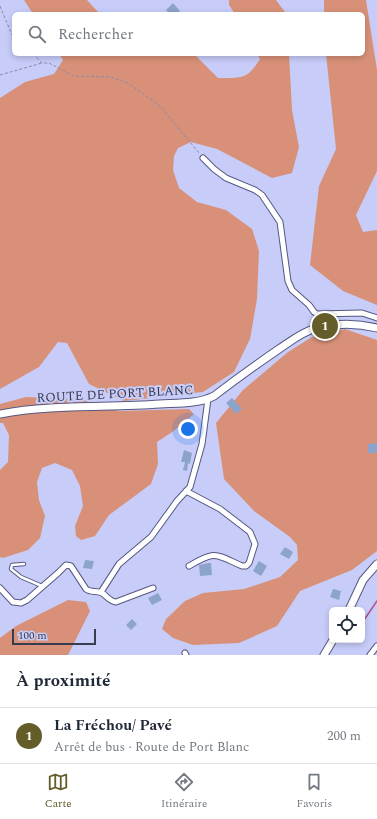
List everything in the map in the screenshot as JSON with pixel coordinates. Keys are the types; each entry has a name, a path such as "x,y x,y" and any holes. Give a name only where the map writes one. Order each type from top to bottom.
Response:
{"street":[{"path":"203,158 226,178 255,190 262,195 280,222 288,281 292,290 309,305 314,312 317,314 362,313 377,318"},
{"name":"ROUTE DE PORT BLANC","path":"0,414 24,410 148,405 192,402 208,399 252,367 302,334 316,328 351,324 377,328"},
{"path":"101,592 119,564 151,537 190,487 202,444 208,399"},
{"path":"186,491 220,509 250,532 255,544 249,563 246,566 242,566 218,555 205,556 189,566"},
{"path":"0,588 13,602 21,603 27,600 68,564 89,592 101,592 111,601 116,602 153,588"},
{"path":"350,607 363,580 377,564"},
{"path":"324,655 331,643"},
{"path":"370,655 377,646"}],"lane":[{"path":"24,564 12,565 12,569 21,577 42,586"}],"path":[{"path":"0,6 12,35"},
{"path":"35,56 42,63"},
{"path":"0,75 42,63 49,63 74,76 110,77 128,83 161,107 203,158"}],"shaded area":[{"path":"24,0 87,0 98,12 32,12"},
{"path":"229,0 276,0 285,12 234,12 229,5"},
{"path":"324,0 366,0 377,70 377,171 356,215 363,232 377,230 377,305 343,291 310,265 319,186 336,149 326,56 365,56 365,12 324,12"},
{"path":"60,56 196,56 218,78 238,78 251,71 260,59 258,56 289,56 292,110 299,147 292,173 272,178 217,149 191,142 178,148 174,156 173,170 179,188 197,202 226,210 252,229 259,251 257,299 250,339 234,372 203,392 124,401 89,384 67,343 58,342 39,367 0,389 0,98 25,82 54,74 63,60"},
{"path":"345,329 377,340 377,551 352,570 300,591 277,626 239,643 193,645 173,638 162,629 166,619 185,601 203,593 244,589 280,577 298,560 297,545 290,537 254,511 224,479 216,423 243,390 288,352 312,337"},
{"path":"26,397 80,399 119,411 189,409 194,414 175,430 157,442 158,464 151,484 109,515 95,536 81,540 76,536 75,526 83,506 80,486 72,470 55,463 42,468 37,482 39,500 45,516 40,538 28,550 3,558 0,557 0,470 8,462 9,435 3,423 0,423 0,404"},
{"path":"68,600 86,602 90,611 68,655 0,655 0,638 16,626"}],"building":[{"path":"173,3 180,11 168,12 166,10"},
{"path":"232,398 242,409 236,414 226,403"},
{"path":"377,443 377,453 368,453 368,444"},
{"path":"184,450 192,453 187,471 183,470 185,467 185,462 181,462"},
{"path":"285,547 293,552 289,559 280,554"},
{"path":"85,560 94,561 92,569 83,568"},
{"path":"259,561 267,566 261,576 253,571"},
{"path":"211,563 212,575 200,576 199,565"},
{"path":"333,589 341,591 339,600 330,597"},
{"path":"158,593 162,600 152,605 148,598"},
{"path":"132,619 137,624 131,630 126,625"}],"waterway":[{"path":"365,619 377,601"}],"place":[{"name":"La Fréchou/ Pavé","path":"325,326"}]}
